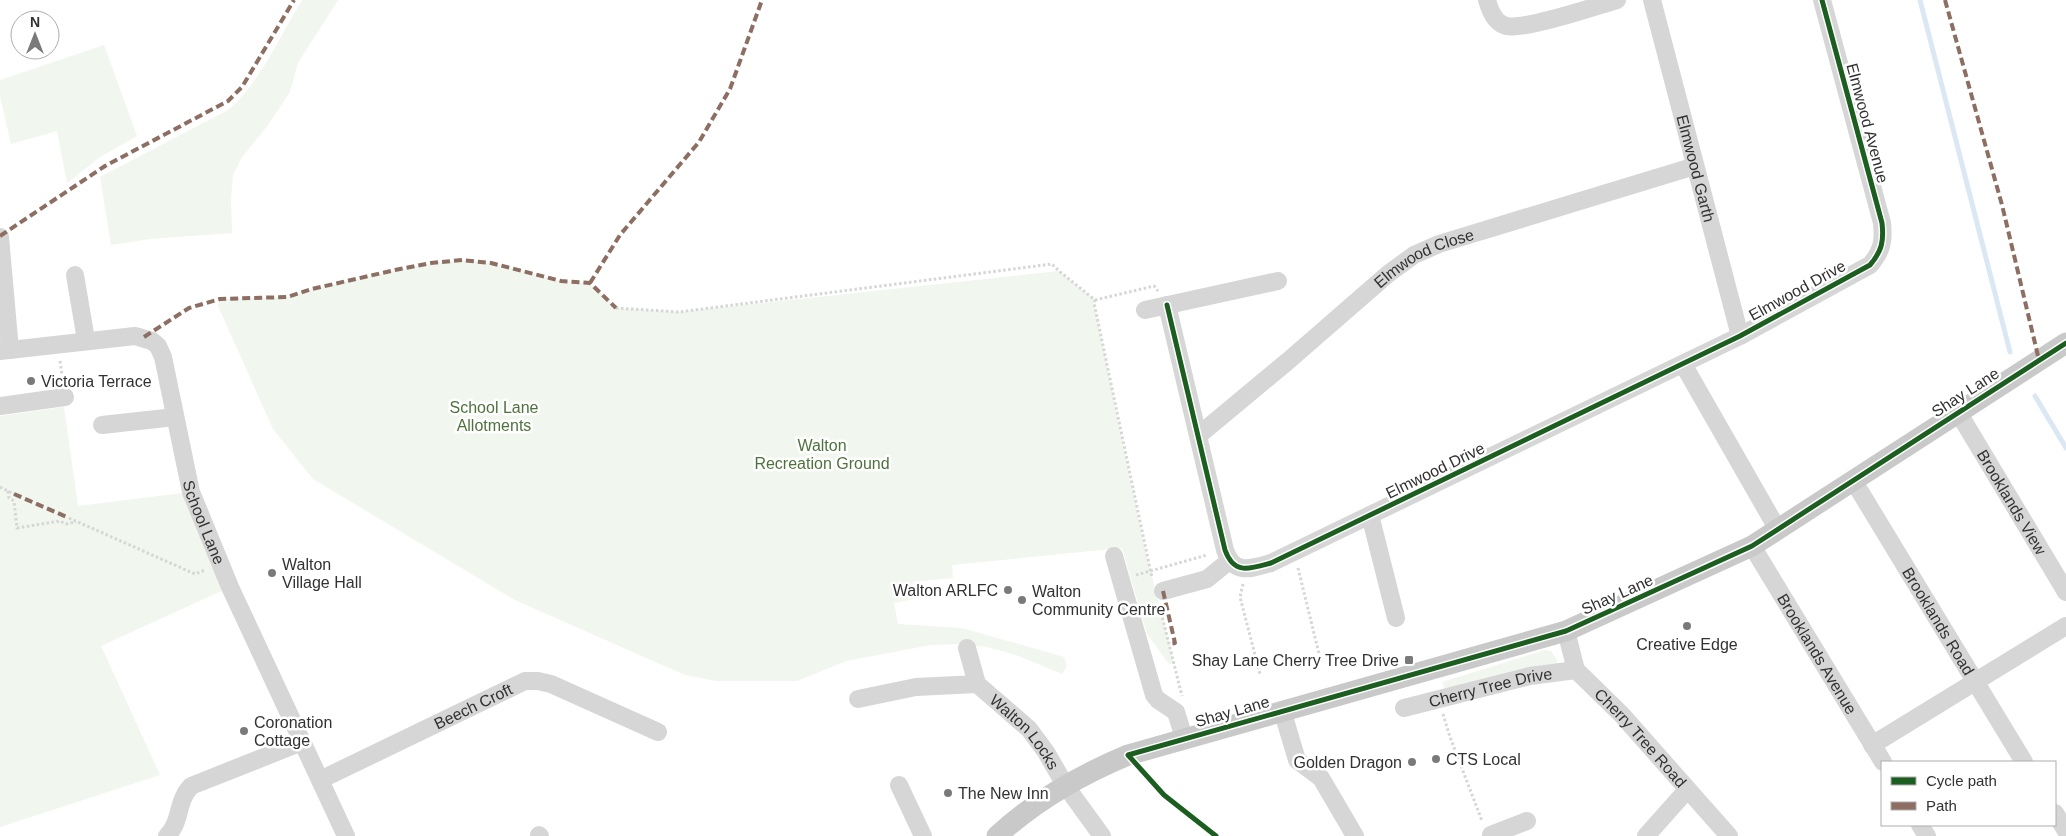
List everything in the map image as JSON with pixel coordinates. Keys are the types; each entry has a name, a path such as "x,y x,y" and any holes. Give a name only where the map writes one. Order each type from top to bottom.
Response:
{"main road":[{"name":"Shay Lane","path":"997,836 1029,808 1065,785 1128,755 1566,631 1752,546 2066,342"}],"street":[{"path":"1487,0 1490,12 1499,22 1508,26 1525,25 1617,0"},
{"name":"Elmwood Garth","path":"1652,0 1740,336"},
{"name":"Elmwood Avenue","path":"1822,0 1882,222 1884,239 1880,253"},
{"name":"Elmwood Close","path":"1199,435 1388,274 1414,255 1439,244 1696,166"},
{"path":"0,237 5,350"},
{"name":"Elmwood Drive","path":"1246,568 1271,563 1740,336 1870,265 1880,253"},
{"path":"75,275 86,340"},
{"path":"1145,310 1278,281"},
{"path":"1167,305 1227,556 1234,565 1246,568"},
{"name":"School Lane","path":"5,350 135,336 144,337 158,346 163,357 191,492 220,563 346,836"},
{"path":"1683,364 1778,530"},
{"path":"0,406 65,398"},
{"name":"Brooklands View","path":"1958,412 2066,592"},
{"path":"112,428 175,418"},
{"name":"Brooklands Road","path":"1853,480 2023,761"},
{"path":"1370,515 1396,618"},
{"name":"Brooklands Avenue","path":"1752,546 1882,761"},
{"path":"1114,556 1154,695 1158,700 1176,712 1184,738"},
{"path":"1159,593 1207,579 1227,556"},
{"path":"1872,745 2066,626"},
{"path":"1566,631 1576,670"},
{"name":"Walton Locks","path":"967,648 977,684 1029,729 1046,752 1065,785 1102,836"},
{"name":"Cherry Tree Drive","path":"1404,708 1530,676 1576,670"},
{"name":"Cherry Tree Road","path":"1576,670 1622,715 1729,836"},
{"name":"Beech Croft","path":"320,780 525,682 538,681 552,684 627,725 658,732"},
{"name":"Walton Locks","path":"858,699 916,687 977,684"},
{"path":"1282,710 1297,760 1321,778 1355,836"},
{"path":"167,836 175,828 184,794 191,786 302,742"},
{"path":"899,785 923,836"},
{"path":"1646,836 1687,790"},
{"path":"2056,815 2066,831"},
{"path":"1503,833 1527,821"}],"path":[{"path":"616,308 679,312 1052,264 1095,300"},
{"path":"1095,300 1154,286 1167,305"},
{"path":"1095,300 1094,303 1150,571 1159,593 1183,701"},
{"path":"56,344 65,398"},
{"path":"0,487 14,494"},
{"path":"8,491 9,498 14,501 17,528 60,521 66,524 77,522"},
{"path":"68,518 195,574 220,563"},
{"path":"1294,552 1321,662"},
{"path":"1121,579 1150,571 1227,556"},
{"path":"1246,568 1240,597 1260,674"},
{"path":"1439,699 1464,777 1484,826 1503,833"}],"green space":[{"path":"302,0 338,0 298,63 290,92 268,125 243,156 233,174 231,199 232,233 150,239 111,245 100,177 228,110 250,87 260,73"},
{"path":"104,45 137,136 100,157 67,183 57,131 11,144 0,96 0,80"},
{"path":"462,260 491,263 561,281 590,283 616,308 679,312 1059,271 1095,300 1094,303 1144,545 1174,663 1169,664 1147,634 1122,548 952,565 953,578 913,582 914,599 894,603 898,624 962,628 1064,657 1067,666 1062,674 1016,655 987,647 960,644 931,645 846,661 797,681 716,681 685,675 515,600 313,479 273,429 218,306 220,299 287,297 312,289 395,270 431,263"},
{"path":"64,407 78,506 191,492 230,587 101,646 160,775 0,827 0,416"},
{"path":"1545,650 1551,651 1557,660 1557,665 1445,690 1442,682"}],"waterway":[{"path":"1920,0 2010,352"},
{"path":"2035,396 2066,448"}],"marked path":[{"path":"0,236 105,166 228,101 242,87 294,0"},
{"path":"590,283 620,235 699,142 730,89 762,0"},
{"path":"1945,0 2002,205 2039,360"},
{"path":"144,337 189,308 220,299 287,297 312,289 395,270 431,263 462,260 491,263 561,281 590,283 616,308"},
{"path":"14,494 69,518"},
{"path":"1163,591 1175,643 1169,644"}],"cycle path":[{"path":"1167,305 1225,550 1229,558 1238,567 1249,568 1271,563 1740,336 1870,265 1881,246 1883,235 1882,223 1822,0"},
{"path":"1216,836 1164,795 1128,755 1566,631 1752,546 2066,343"}],"place":[{"name":"Victoria Terrace","path":"31,381"},
{"name":"Walton Village Hall","path":"272,573"},
{"name":"Walton ARLFC","path":"1008,590"},
{"name":"Walton Community Centre","path":"1022,600"},
{"name":"Creative Edge","path":"1687,626"},
{"name":"Shay Lane Cherry Tree Drive","path":"1409,660"},
{"name":"Coronation Cottage","path":"244,731"},
{"name":"CTS Local","path":"1436,759"},
{"name":"Golden Dragon","path":"1412,762"},
{"name":"The New Inn","path":"948,793"}],"park label":[{"name":"School Lane Allotments","path":"494,416"},
{"name":"Walton Recreation Ground","path":"822,454"}]}
